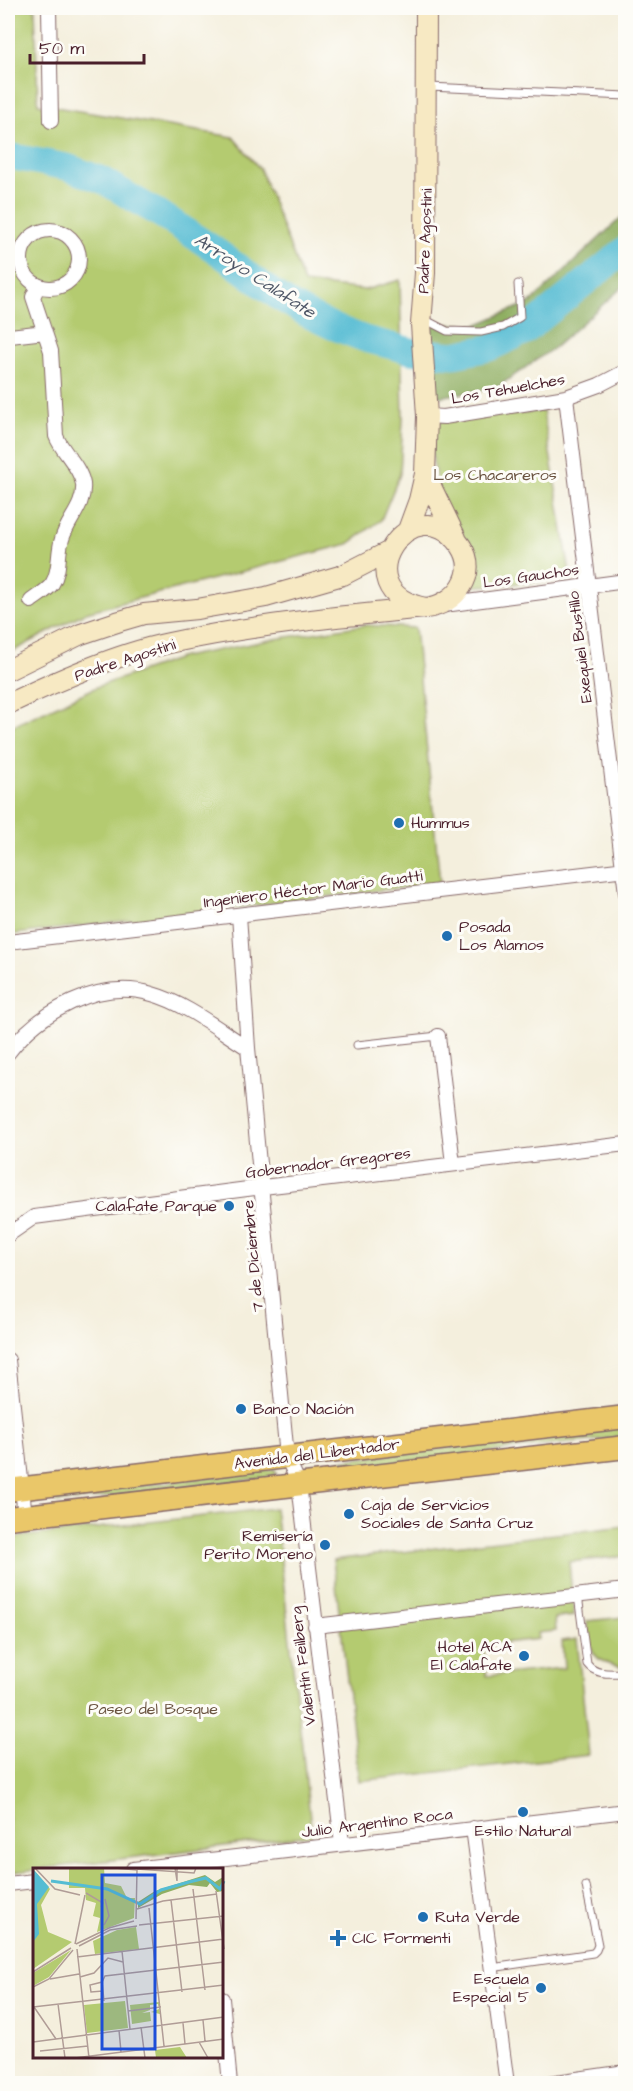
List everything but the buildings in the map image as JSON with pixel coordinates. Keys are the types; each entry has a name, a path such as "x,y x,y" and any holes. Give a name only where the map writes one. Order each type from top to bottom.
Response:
{"main road":[{"name":"Avenida del Libertador","path":"15,1489 626,1417"},
{"name":"Avenida del Libertador","path":"16,1517 626,1447"}],"street":[{"path":"49,8 51,121"},
{"name":"Padre Agostini","path":"408,530 419,500 425,474 427,416 422,321 427,135 426,8"},
{"path":"54,230 62,233 76,245 79,262 77,271 72,279 56,288 38,286 25,273 21,256 29,239 45,231 54,230"},
{"path":"31,602 50,586 56,575 61,540 82,499 80,477 60,447 56,436 51,351 33,297 38,286"},
{"path":"8,338 45,332"},
{"name":"Los Tehuelches","path":"427,416 444,417 566,397 599,385 626,371"},
{"name":"Exequiel Bustillo","path":"566,397 626,893"},
{"name":"Padre Agostini","path":"425,474 456,538"},
{"path":"420,526 433,526 445,530 456,538 467,562 462,588 453,598 434,607 407,603 392,590 385,564 388,552 393,543 408,530 420,526"},
{"name":"Padre Agostini","path":"8,670 81,634 120,621 144,614 196,609 266,597 343,575 388,552"},
{"name":"Los Gauchos","path":"434,607 626,580"},
{"name":"Padre Agostini","path":"8,705 99,665 167,644 353,615 434,607"},
{"name":"Ingeniero Héctor Mario Guatti","path":"8,942 624,869"},
{"name":"7 de Diciembre","path":"239,915 248,1048 287,1457 299,1484"},
{"path":"8,1053 41,1019 64,1004 100,994 129,991 144,992 163,998 248,1048"},
{"path":"438,1036 453,1164"},
{"name":"Gobernador Gregores","path":"8,1235 34,1217 626,1144"},
{"path":"8,1360 16,1517"},
{"name":"Valentín Feilberg","path":"299,1484 342,1843"},
{"path":"315,1626 626,1590"},
{"name":"Julio Argentino Roca","path":"158,1868 207,1866 342,1843 626,1811"},
{"path":"473,1828 507,2084"},
{"path":"8,1884 33,1881"},
{"path":"224,2020 230,2084"},
{"path":"542,2084 626,2072"}],"lane":[{"path":"426,87 626,96"},
{"path":"422,321 447,331 481,332 503,327 520,317 518,284"},
{"path":"357,1045 438,1036"},
{"path":"578,1595 587,1664 601,1673 626,1673"},
{"path":"491,1968 593,1953 597,1950 598,1945 586,1886"}],"green space":[{"path":"8,8 35,8 38,104 233,137 260,169 304,283 365,290 400,280 403,419 400,474 381,520 348,544 86,612 8,654"},
{"path":"625,214 625,285 555,347 496,388 432,398 429,324 476,325 531,302"},
{"name":"Los Chacareros","path":"543,411 570,573 567,580 466,587 437,485 432,454 433,422"},
{"path":"364,625 415,628 440,883 8,935 8,728 99,686 183,657"},
{"path":"625,1426 625,1437 340,1469 337,1464 337,1461"},
{"path":"275,1469 276,1474 271,1477 57,1503 54,1500 55,1496"},
{"name":"Paseo del Bosque","path":"275,1508 312,1835 33,1868 33,1870 8,1873 8,1538"},
{"path":"625,1526 625,1556 569,1562 574,1616 555,1618 556,1631 538,1633 539,1639 483,1645 487,1676 564,1668 562,1641 577,1639 589,1755 359,1781 333,1560"},
{"path":"626,1617 625,1668 599,1659 592,1648 587,1621"}],"waterway":[{"name":"Arroyo Calafate","path":"8,156 67,167 102,180 168,219 280,298 307,314 365,339 411,351 454,355 489,348 524,332 626,249"}],"place":[{"name":"Hummus","path":"399,823"},
{"name":"Posada Los Alamos","path":"447,936"},
{"name":"Calafate Parque","path":"229,1206"},
{"name":"Banco Nación","path":"241,1409"},
{"name":"Caja de Servicios Sociales de Santa Cruz","path":"349,1514"},
{"name":"Remisería Perito Moreno","path":"325,1545"},
{"name":"Hotel ACA El Calafate","path":"524,1656"},
{"name":"Estilo Natural","path":"523,1812"},
{"name":"Ruta Verde","path":"423,1917"},
{"name":"CIC Formenti","path":"338,1938"},
{"name":"Escuela Especial 5","path":"541,1988"}]}
